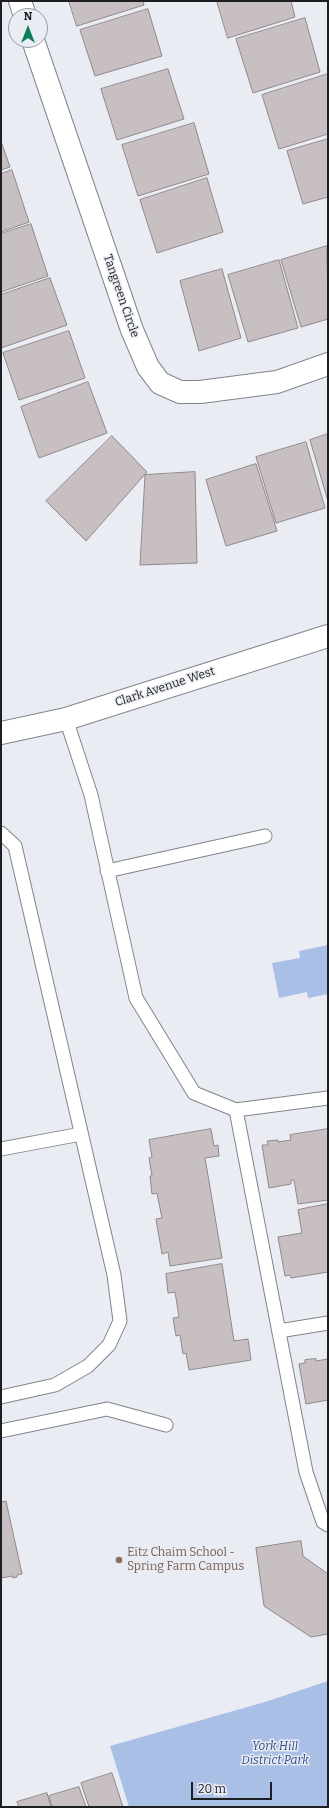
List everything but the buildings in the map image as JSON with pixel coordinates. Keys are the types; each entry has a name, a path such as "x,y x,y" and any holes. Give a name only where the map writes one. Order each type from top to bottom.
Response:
{"street":[{"name":"Tangreen Circle","path":"36,48 132,330 148,367 160,383 180,392 200,392 277,382 328,364"},
{"name":"Clark Avenue West","path":"1,733 66,719 328,636"}],"lane":[{"path":"66,719 91,795 136,998 194,1093 236,1110 328,1098"},
{"path":"1,833 15,846 114,1275 120,1321 108,1345 88,1366 55,1386 1,1397"},
{"path":"107,871 266,836"},
{"path":"236,1110 306,1472 323,1522 328,1525"},
{"path":"1,1149 82,1134"},
{"path":"279,1331 328,1323"},
{"path":"1,1431 107,1409 166,1425"}],"green space":[{"path":"328,945 328,994 308,998 307,992 279,998 272,963 300,958 299,951"},
{"name":"York Hill District Park","path":"328,1681 328,1807 129,1807 110,1746 265,1702"}],"place":[{"name":"Eitz Chaim School - Spring Farm Campus","path":"119,1560"}]}
